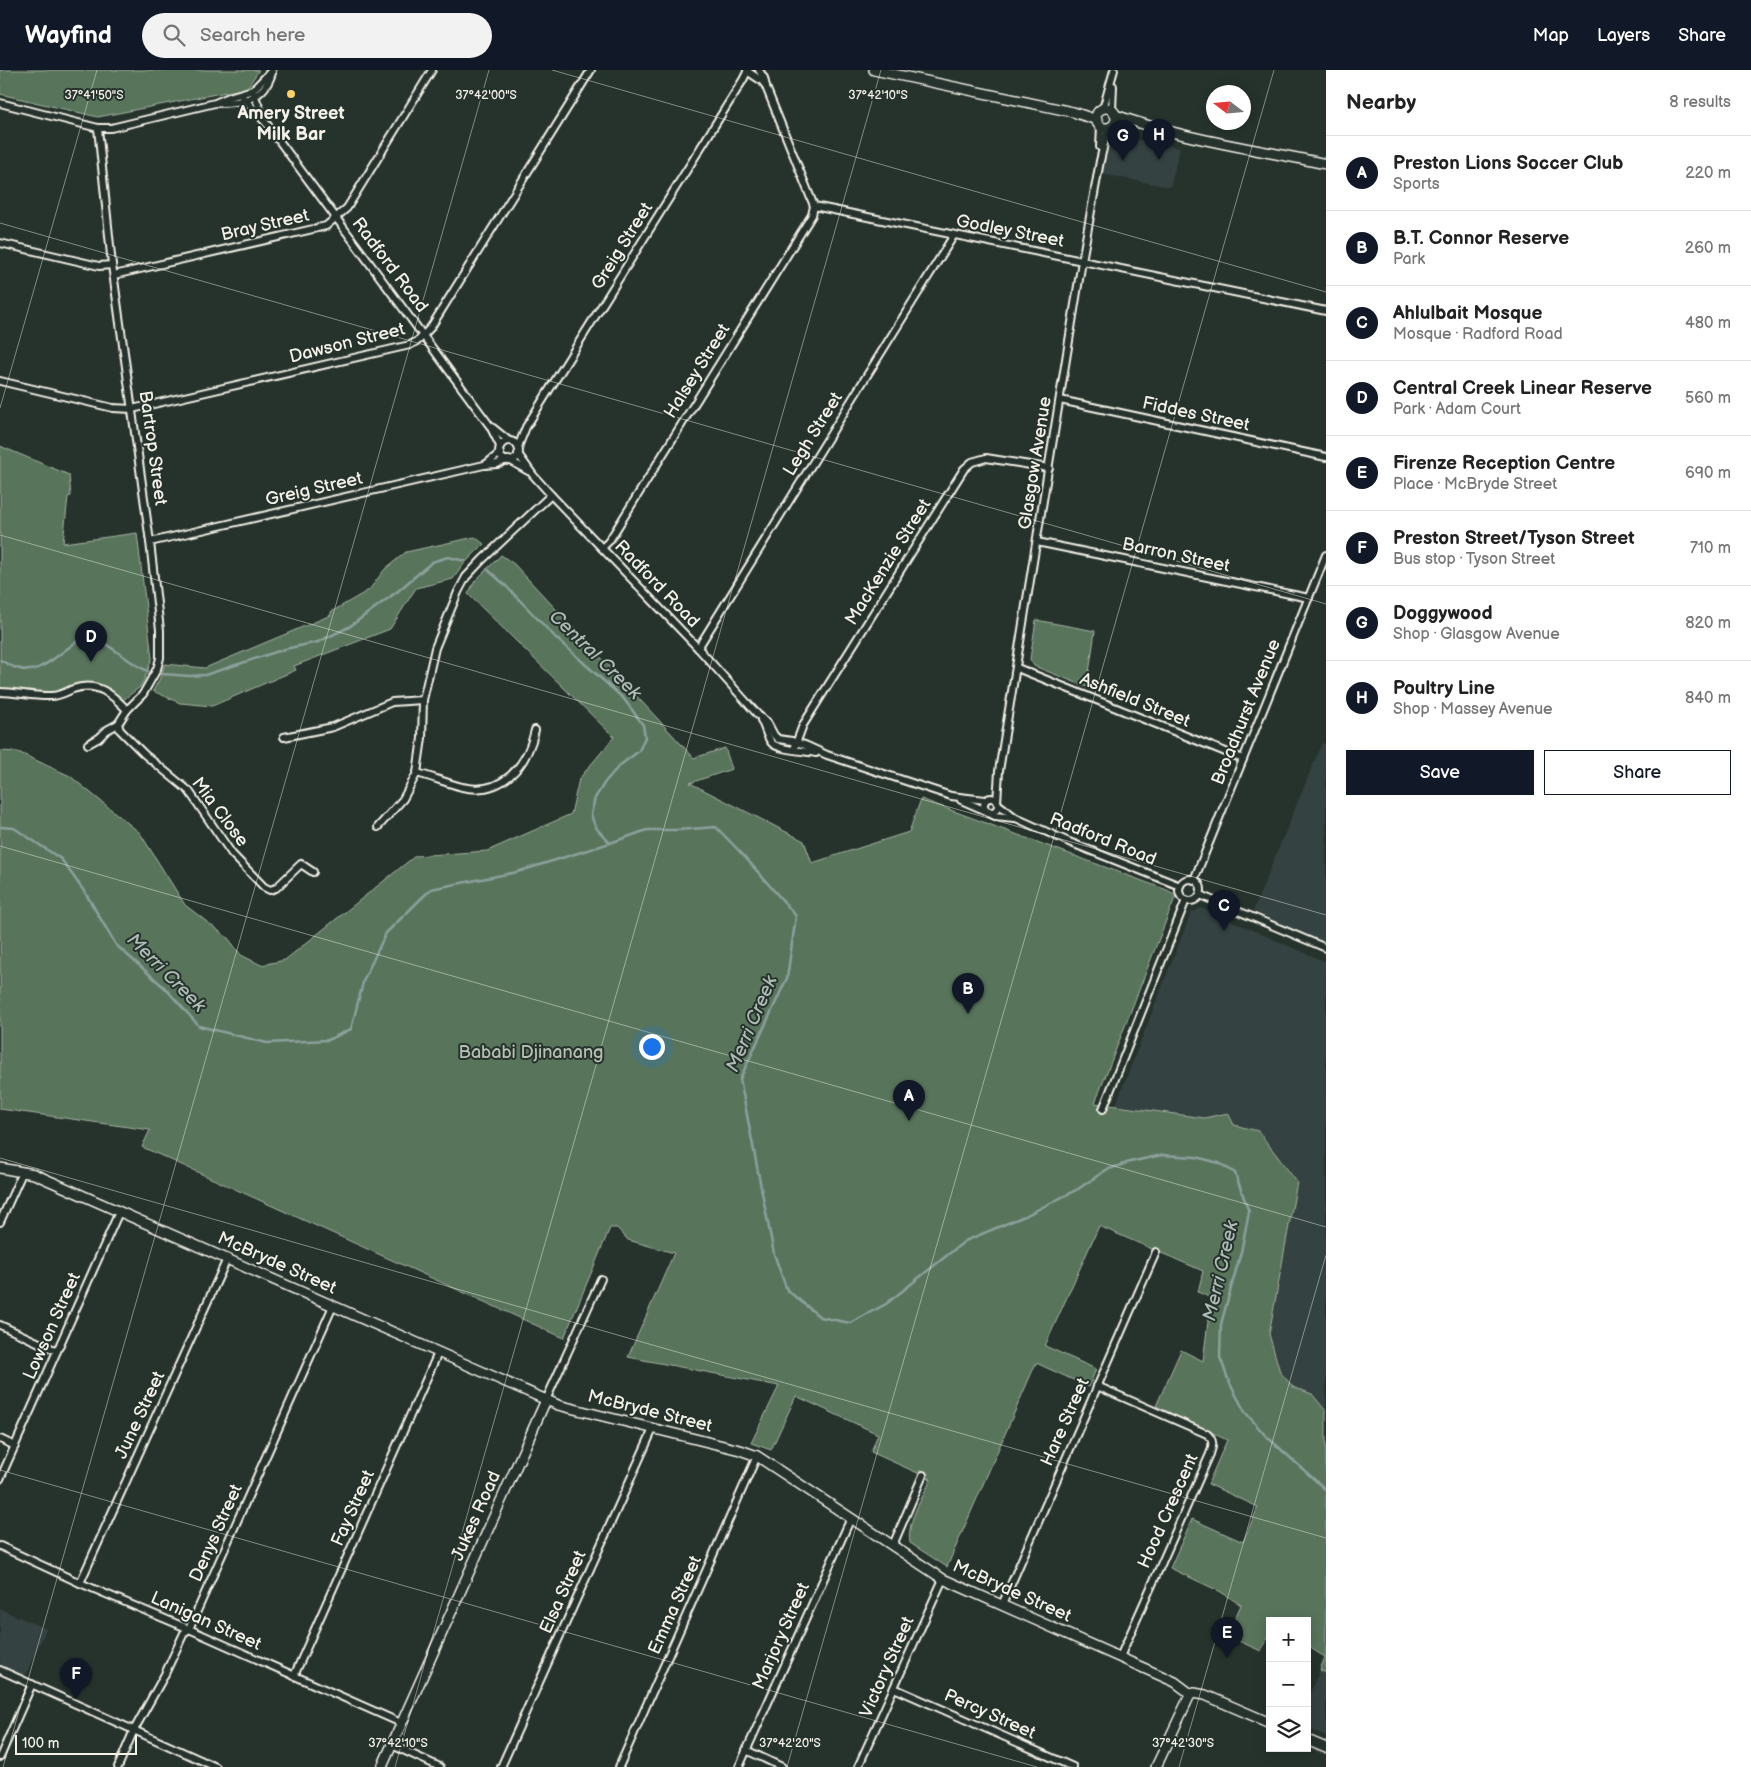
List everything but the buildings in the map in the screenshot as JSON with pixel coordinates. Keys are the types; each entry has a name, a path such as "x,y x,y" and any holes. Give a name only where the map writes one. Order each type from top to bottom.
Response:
{"street":[{"path":"0,103 98,128 111,128 215,103 229,97 242,97 254,93 272,70"},
{"name":"Bray Street","path":"114,275 326,226 347,208 432,70"},
{"name":"Dawson Street","path":"0,381 113,408 132,409 410,345 419,340 431,327 591,70"},
{"path":"759,70 764,78 766,88"},
{"path":"874,70 1326,164"},
{"path":"749,71 762,81 766,88 814,206"},
{"name":"Greig Street","path":"515,446 749,71"},
{"name":"Glasgow Avenue","path":"998,803 999,771 1113,74"},
{"name":"Radford Road","path":"254,93 266,123"},
{"name":"Radford Road","path":"242,97 266,123 423,334 490,426 500,450"},
{"name":"Bartrop Street","path":"88,744 100,738 107,730 118,724 120,719 143,694 160,658 160,630 150,542 112,265 98,128"},
{"name":"Godley Street","path":"814,206 1326,311"},
{"name":"Halsey Street","path":"602,548 609,541 812,215 814,206"},
{"name":"Legh Street","path":"698,648 954,235"},
{"path":"0,243 99,266 112,265"},
{"name":"Fiddes Street","path":"1060,400 1326,457"},
{"name":"Radford Road","path":"490,426 515,446 533,475 767,722 778,739 797,742 827,755 958,798 994,816 1016,818"},
{"path":"504,442 515,446 515,458 508,460 502,457 500,450 504,442"},
{"name":"Greig Street","path":"484,465 500,450"},
{"name":"MacKenzie Street","path":"794,749 803,725 964,469 972,462 986,458 1048,468"},
{"name":"Radford Road","path":"508,460 533,475"},
{"name":"Greig Street","path":"150,542 508,460"},
{"path":"378,827 403,799 417,773 422,738 423,700 435,648 458,592 466,577 482,560 551,495"},
{"name":"Barron Street","path":"1037,542 1309,598"},
{"name":"Broadhurst Avenue","path":"1194,880 1326,555"},
{"name":"Ashfield Street","path":"1017,668 1242,759"},
{"path":"0,692 52,696 83,686 93,686 113,695 128,710"},
{"path":"284,737 333,727 392,702 423,700"},
{"name":"Radford Road","path":"758,714 773,745 827,755"},
{"name":"Mia Close","path":"118,724 120,730 144,754 189,791 232,854 264,887 270,890 276,888 301,862 313,872"},
{"path":"417,773 462,787 484,788 495,785 516,772 525,760 532,745 535,730"},
{"name":"Glasgow Avenue","path":"987,799 999,771"},
{"name":"Radford Road","path":"958,798 987,799"},
{"path":"993,798 998,803 996,811 988,812 983,807 987,799 993,798"},
{"name":"Radford Road","path":"998,803 1016,818 1068,842 1180,886"},
{"path":"1184,880 1194,880 1200,885 1200,895 1195,900 1186,900 1181,896 1180,886 1184,880"},
{"path":"1200,895 1326,948"},
{"path":"1103,1109 1186,900"},
{"name":"McBryde Street","path":"0,1168 34,1174 546,1400 566,1407 740,1450 757,1456 943,1579 1175,1682 1190,1695 1197,1693 1205,1695 1266,1721"},
{"path":"0,1222 23,1171"},
{"name":"Lowson Street","path":"0,1479 119,1212"},
{"name":"Hare Street","path":"1002,1605 1156,1252"},
{"name":"June Street","path":"80,1583 227,1259"},
{"name":"Jukes Road","path":"382,1767 601,1279"},
{"name":"Denys Street","path":"118,1767 134,1730 164,1676 184,1633 189,1629 333,1306"},
{"path":"0,1325 57,1350"},
{"name":"Fay Street","path":"294,1676 438,1353"},
{"name":"Hood Crescent","path":"1097,1386 1207,1434 1213,1444 1120,1657"},
{"name":"Elsa Street","path":"501,1767 653,1428"},
{"path":"0,1439 15,1446"},
{"name":"Emma Street","path":"619,1767 757,1456"},
{"path":"893,1545 923,1475"},
{"name":"Marjory Street","path":"739,1767 851,1518"},
{"name":"Lanigan Street","path":"0,1546 80,1583 401,1723"},
{"name":"Victory Street","path":"858,1767 943,1579"},
{"path":"0,1670 216,1767"},
{"path":"0,1757 32,1684"},
{"name":"Percy Street","path":"894,1688 1073,1767"},
{"path":"1156,1767 1177,1719 1190,1695"},
{"path":"1311,1742 1326,1748"},
{"path":"392,1745 440,1767"},
{"path":"746,1750 782,1767"}],"shaded area":[{"path":"1109,134 1180,148 1170,187 1102,174"},
{"path":"1322,743 1326,745 1326,943 1253,911"},
{"path":"1201,908 1326,962 1326,1411 1312,1394 1293,1387 1280,1372 1269,1334 1297,1182 1258,1131 1234,1125 1228,1113 1204,1118 1115,1107 1191,913"},
{"path":"0,1609 46,1629 25,1677 0,1666"},
{"path":"1320,1670 1326,1673 1326,1736 1311,1730 1311,1690"}],"green space":[{"path":"0,70 259,70 247,88 98,117 0,94"},
{"path":"0,446 69,475 71,496 68,497 63,543 137,533 152,658 140,687 123,700 108,688 93,684 50,693 0,689"},
{"path":"475,537 484,544 464,564 453,579 416,588 390,629 294,666 296,670 212,706 180,703 153,691 165,664 205,668 331,615 331,612 369,590 385,569 406,552"},
{"name":"Bababi Djinanang","path":"501,555 514,564 694,758 725,748 732,769 690,783 804,841 812,863 909,832 921,799 1167,890 1176,895 1095,1103 1204,1118 1228,1113 1234,1125 1258,1131 1297,1182 1269,1334 1280,1372 1293,1387 1312,1394 1326,1411 1326,1673 1320,1670 1325,1657 1311,1648 1311,1617 1266,1617 1266,1640 1261,1651 1227,1636 1241,1605 1221,1592 1170,1568 1192,1519 1243,1542 1258,1507 1208,1484 1227,1440 1156,1406 1181,1350 1203,1361 1211,1298 1198,1292 1203,1271 1099,1226 1045,1346 1096,1369 1089,1387 1036,1363 947,1567 910,1543 910,1526 931,1479 871,1452 878,1434 796,1396 771,1450 751,1443 779,1386 628,1357 674,1253 628,1240 617,1228 610,1228 564,1338 142,1147 150,1130 0,1109 0,751 18,752 70,776 140,833 185,905 228,938 241,955 261,965 285,960 415,856 487,851 571,814 579,779 614,737 468,594 475,581"},
{"path":"1036,620 1095,631 1087,687 1034,666 1030,659"}],"waterway":[{"name":"Central Creek","path":"162,674 205,675 285,649 318,642 349,627 398,591 432,562 448,557 465,561"},
{"name":"Central Creek","path":"487,569 556,638 624,699 643,725 645,737 639,751 619,766 605,782 595,798 591,814 593,821 597,829 610,843"},
{"name":"Central Creek","path":"0,660 22,670 36,669 84,636 100,641 148,671"},
{"name":"Merri Creek","path":"0,827 14,828 61,859 86,894 116,945 165,988 199,1026 267,1043 328,1040 351,1029 364,979 386,933 431,889 517,872 647,830 716,827 796,916 787,978 740,1079 774,1254 787,1290 820,1317 850,1323 886,1304 965,1241 1027,1215 1078,1189 1106,1170 1130,1162 1162,1155 1196,1157 1219,1163 1235,1173 1249,1212 1241,1252 1221,1324 1220,1357 1229,1382 1245,1412 1265,1435 1326,1490"}],"place":[{"name":"Amery Street Milk Bar","path":"291,94"},
{"name":"Poultry Line","path":"1159,160"},
{"name":"Doggywood","path":"1123,161"},
{"name":"Central Creek Linear Reserve","path":"91,662"},
{"name":"Ahlulbait Mosque","path":"1224,931"},
{"name":"B.T. Connor Reserve","path":"968,1014"},
{"name":"Preston Lions Soccer Club","path":"909,1121"},
{"name":"Firenze Reception Centre","path":"1227,1658"},
{"name":"Preston Street/Tyson Street","path":"76,1699"}]}
